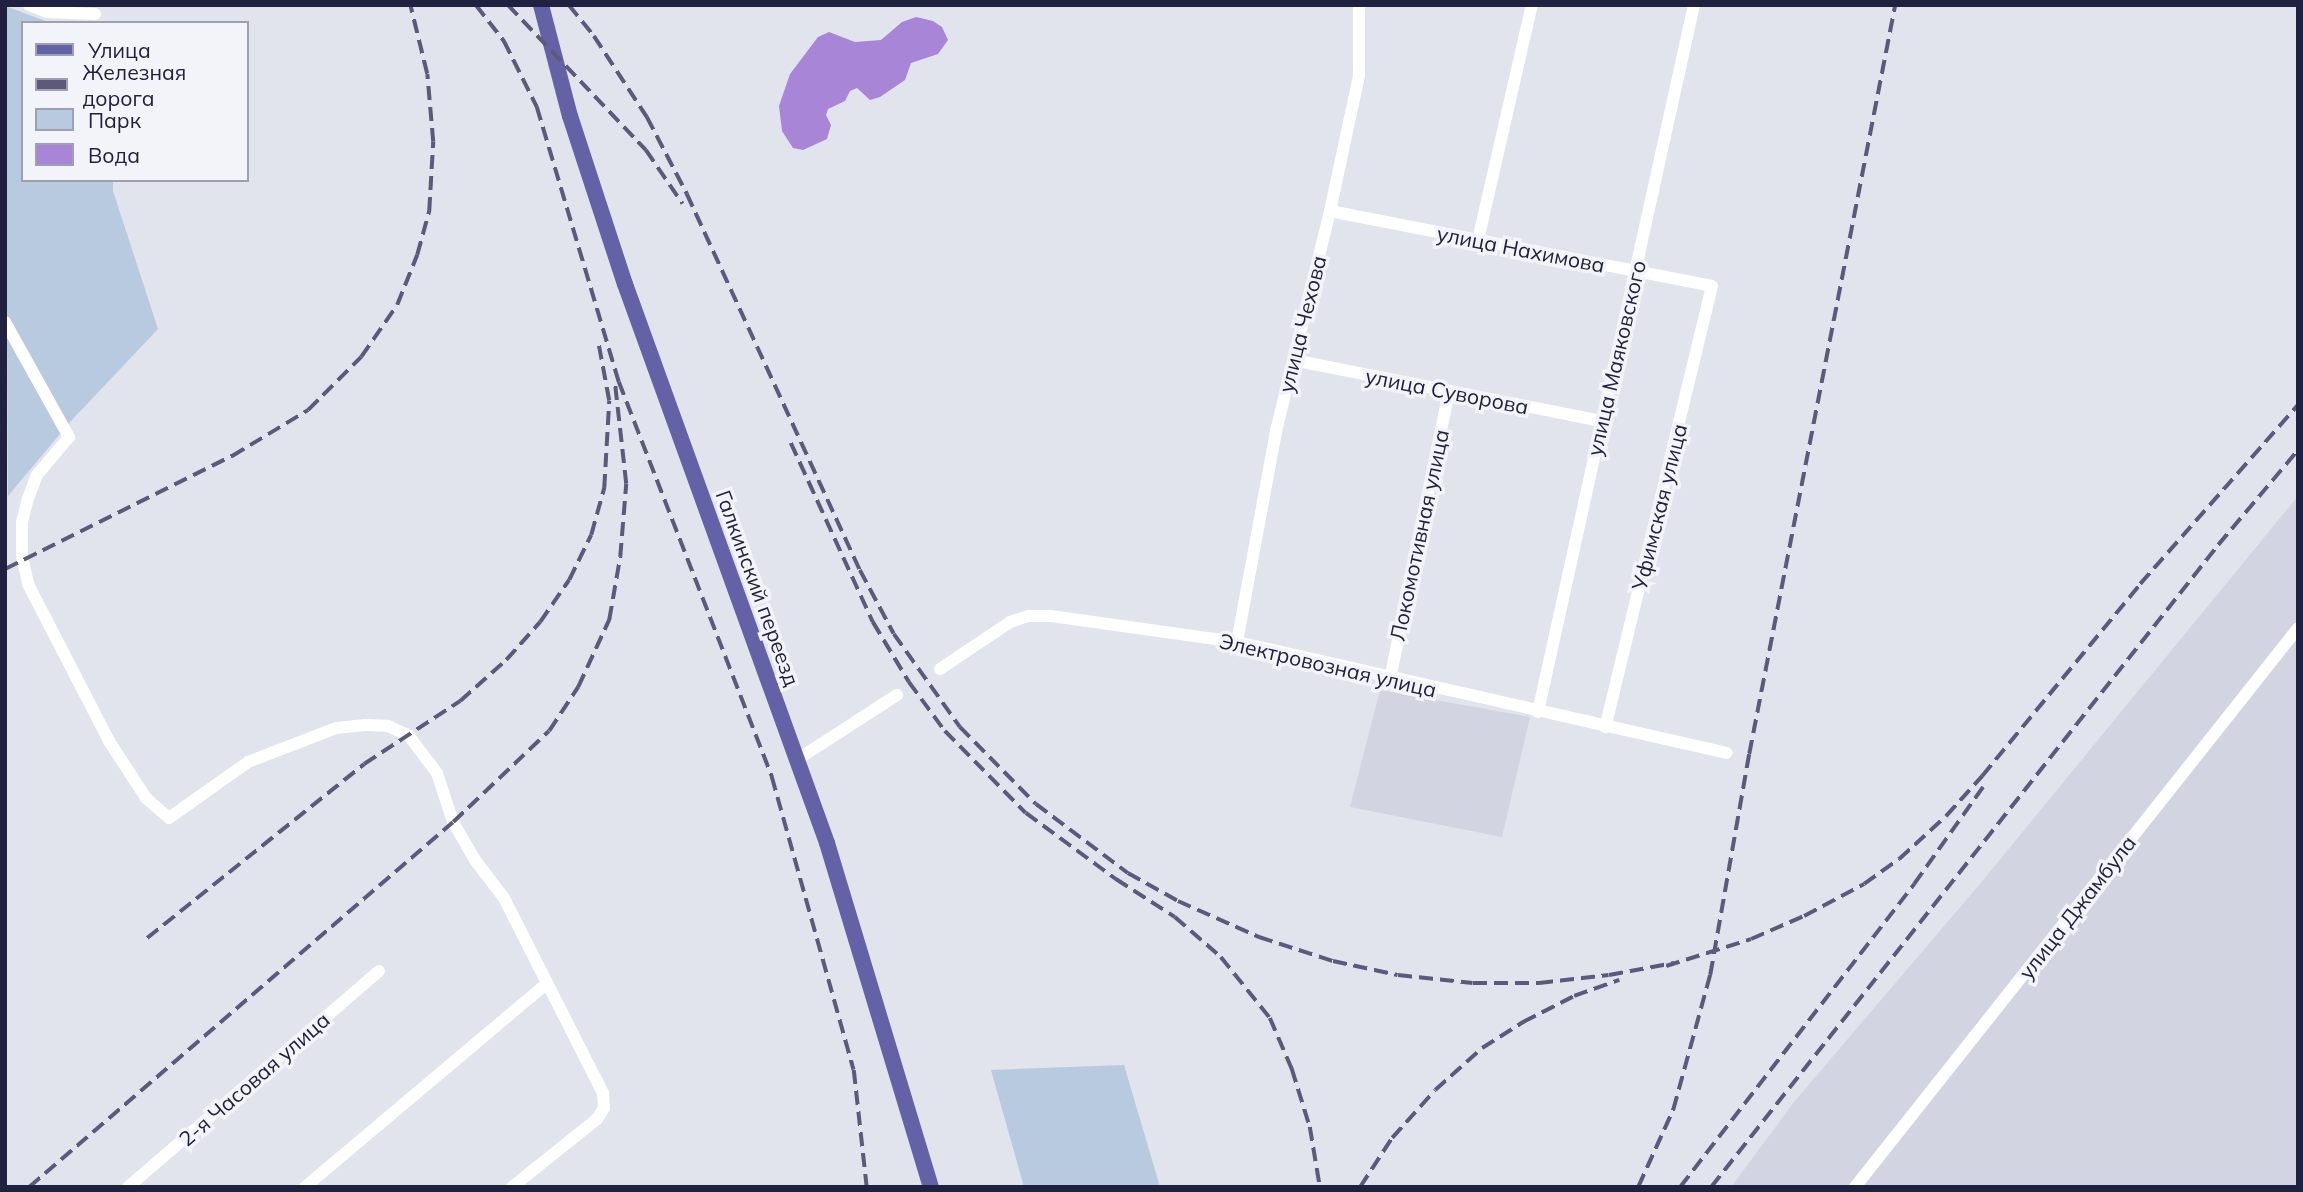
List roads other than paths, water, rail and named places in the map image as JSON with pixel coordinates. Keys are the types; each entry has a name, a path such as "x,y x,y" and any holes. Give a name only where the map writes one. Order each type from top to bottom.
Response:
{"main road":[{"name":"Галкинский переезд","path":"541,5 570,116 625,284 798,759 852,923 932,1187"}],"street":[{"path":"29,5 47,12 95,14"},
{"name":"улица Чехова","path":"1237,642 1276,431 1330,211 1359,76 1359,5"},
{"path":"1478,240 1532,5"},
{"name":"улица Маяковского","path":"1538,712 1694,5"},
{"name":"улица Нахимова","path":"1330,211 1712,286"},
{"name":"Уфимская улица","path":"1605,727 1712,286"},
{"path":"5,322 69,437 37,475 28,498 22,522 22,557 28,584 110,741 145,798 169,818 248,762 336,728 356,726 388,726 408,736 437,772 453,822 475,860 504,898 527,940 545,985 603,1093 604,1108 597,1119 513,1187"},
{"name":"улица Суворова","path":"1293,360 1601,421"},
{"name":"Локомотивная улица","path":"1390,679 1449,391"},
{"name":"Электровозная улица","path":"940,669 1010,622 1029,616 1051,616 1237,642 1727,754"},
{"name":"улица Джамбула","path":"1856,1187 2298,628"},
{"path":"798,759 897,695"},
{"name":"2-я Часовая улица","path":"128,1187 380,971"},
{"path":"305,1187 545,985"}],"water":[{"path":"916,17 933,21 942,27 948,40 938,54 911,63 905,80 880,97 870,100 857,88 850,91 845,101 828,109 826,115 831,125 827,139 803,150 793,148 782,131 779,106 790,74 818,37 829,32 855,42 881,40 902,22"}],"railway":[{"path":"5,569 232,456 308,410 361,357 397,305 417,255 429,211 433,142 427,74 410,5"},
{"path":"476,5 504,41 537,107 619,382 772,777 854,1070 867,1187"},
{"path":"508,5 646,150 683,204"},
{"path":"569,5 594,36 647,117 687,194 860,570 894,634 960,727 1036,804 1128,873 1178,901 1259,937 1333,961 1398,975 1473,983 1539,983 1609,975 1674,963"},
{"path":"1638,1187 1673,1110 1710,975 1749,754 1895,5"},
{"path":"147,938 364,764 460,701 506,660 540,622 569,580 591,535 604,488 609,401 598,342"},
{"path":"29,1187 453,822 549,731 578,687 609,620 620,557 626,484 615,386"},
{"path":"1666,966 1751,939 1804,916 1864,884 1899,859 1946,816 1982,776 2140,584 2298,405"},
{"path":"791,443 873,622 909,682 945,731 1026,813 1116,879 1175,917 1221,957 1270,1018 1292,1069 1310,1127 1320,1187"},
{"path":"1711,1187 2218,545 2298,450"},
{"path":"1680,1187 1914,884 1983,787"},
{"path":"1360,1187 1392,1138 1435,1090 1482,1048 1523,1022 1574,996 1619,980"}]}
